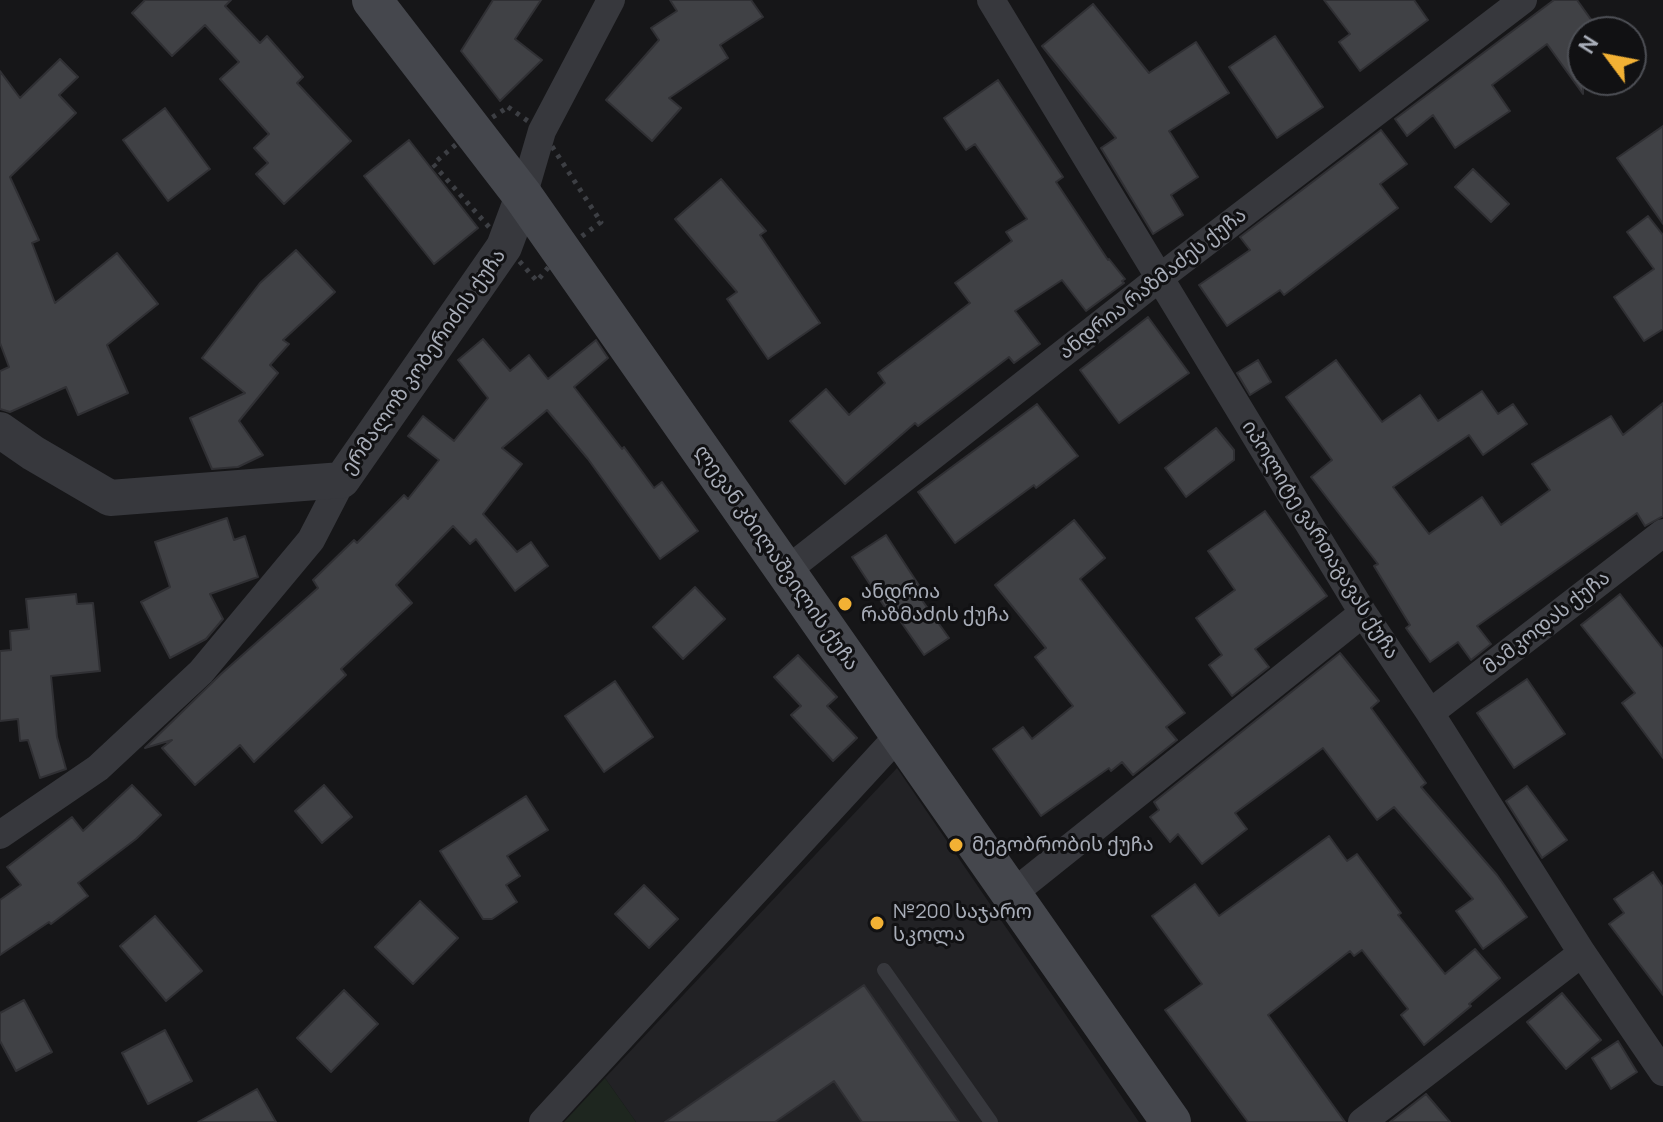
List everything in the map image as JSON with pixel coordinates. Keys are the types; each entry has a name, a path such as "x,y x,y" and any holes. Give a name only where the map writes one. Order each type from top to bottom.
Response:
{"main road":[{"name":"ლევან კბილაშვილის ქუჩა","path":"372,0 523,196 1168,1121"}],"street":[{"name":"ერმალოზ კობერიძის ქუჩა","path":"0,430 110,498 342,480 504,247 542,131 611,0"},
{"name":"იპოლიტე ვართაგავას ქუჩა","path":"991,0 1363,613 1582,953 1663,1072"},
{"name":"ანდრია რაზმაძეს ქუჩა","path":"786,571 1158,279 1523,0"},
{"path":"0,835 98,768 201,672 311,540 342,480"},
{"name":"მამკოდას ქუჩა","path":"1430,713 1663,533"},
{"path":"1012,894 1363,613"},
{"path":"543,1122 900,734"},
{"path":"1362,1122 1582,953"}],"lane":[{"path":"884,970 991,1122"}],"shaded area":[{"name":"№200 საჯარო სკოლა","path":"897,768 1139,1122 636,1122 605,1078"},
{"path":"605,1078 636,1122 564,1122"}],"building":[{"path":"145,0 231,0 225,6 260,43 267,36 303,77 297,83 351,141 284,204 256,174 268,163 254,148 269,134 220,79 239,62 205,25 172,56 132,13"},
{"path":"493,0 541,0 515,39 542,60 500,101 461,51"},
{"path":"670,0 751,0 763,17 720,45 728,58 669,98 681,108 652,141 606,100 659,40 651,28 677,11"},
{"path":"1324,0 1414,0 1428,20 1360,71 1339,42 1350,34"},
{"path":"1554,0 1577,0 1588,16 1567,16 1567,72 1547,44 1492,85 1510,111 1455,148 1433,115 1407,136 1395,119"},
{"path":"1093,4 1149,73 1196,42 1229,93 1169,131 1198,177 1171,195 1183,215 1153,234 1101,148 1116,138 1042,46"},
{"path":"1275,36 1323,107 1277,138 1229,67"},
{"path":"60,59 78,77 59,95 76,113 10,177 39,240 32,243 55,303 117,253 158,304 107,345 128,393 78,415 66,387 10,412 0,409 0,371 9,367 0,343 0,71 20,98"},
{"path":"998,80 1063,177 1056,182 1108,260 1125,279 1122,281 1124,283 1086,311 1062,280 1015,311 1040,344 1014,363 1009,357 918,426 915,423 845,484 790,421 826,389 849,415 885,383 878,373 970,303 955,283 1012,241 1006,232 1027,219 975,144 966,150 944,118"},
{"path":"165,108 210,169 168,201 123,140"},
{"path":"1663,126 1663,224 1617,158"},
{"path":"1381,130 1407,164 1380,184 1398,208 1284,295 1280,290 1227,326 1199,285 1250,250 1240,237"},
{"path":"409,140 478,228 434,264 364,176"},
{"path":"1473,169 1509,204 1491,222 1455,187"},
{"path":"721,179 766,231 760,235 820,323 768,359 727,299 737,292 675,219"},
{"path":"1648,216 1663,235 1663,329 1644,341 1614,297 1654,269 1627,232"},
{"path":"296,250 335,292 283,340 289,344 270,365 278,373 239,421 263,455 238,467 212,469 190,418 245,393 202,358 260,283"},
{"path":"1148,317 1189,373 1119,423 1080,370"},
{"path":"483,339 510,371 529,355 548,379 596,340 608,358 574,387 654,488 662,482 698,531 660,559 588,459 547,410 502,448 522,464 483,514 517,552 531,542 548,566 515,591 476,539 470,544 453,526 396,585 412,603 341,669 346,675 254,762 240,745 195,785 162,748 172,740 145,748 221,674 318,588 313,580 354,540 357,543 404,495 408,499 439,460 408,436 423,416 454,441 488,398 458,360"},
{"path":"1258,360 1271,382 1250,395 1237,373"},
{"path":"1336,360 1382,422 1420,395 1438,421 1482,391 1498,414 1513,404 1527,424 1483,455 1469,435 1393,487 1429,534 1482,497 1501,525 1550,490 1532,464 1611,416 1623,435 1663,403 1663,516 1645,526 1637,513 1477,626 1491,644 1471,660 1458,642 1430,662 1406,628 1410,625 1374,566 1378,564 1311,477 1332,460 1286,397"},
{"path":"1037,404 1078,456 955,543 918,492"},
{"path":"1216,428 1234,450 1234,460 1186,497 1165,468"},
{"path":"1265,511 1327,596 1255,649 1269,667 1232,696 1209,665 1222,655 1196,618 1235,590 1208,551"},
{"path":"227,518 234,540 245,536 258,577 210,594 223,619 206,639 170,658 141,602 170,587 155,542"},
{"path":"1074,520 1105,558 1080,579 1185,713 1166,727 1177,740 1133,775 1122,762 1041,816 993,749 1023,727 1032,739 1073,706 1035,657 1046,648 995,585"},
{"path":"886,535 924,593 919,596 949,638 924,655 894,612 890,615 852,557"},
{"path":"695,587 725,619 683,659 653,627"},
{"path":"76,594 77,604 93,603 100,671 51,676 57,737 66,769 40,778 28,740 20,741 18,719 0,721 0,651 11,650 10,631 29,629 26,599"},
{"path":"1620,594 1663,649 1663,758 1622,703 1635,693 1581,625"},
{"path":"1340,653 1379,701 1371,708 1426,783 1421,787 1497,875 1527,917 1483,949 1456,911 1473,899 1394,807 1377,820 1323,748 1235,813 1247,829 1202,864 1178,834 1170,842 1150,817 1159,810 1154,802"},
{"path":"798,655 837,697 827,706 857,738 833,761 791,715 801,706 774,677"},
{"path":"1527,679 1565,734 1514,768 1477,713"},
{"path":"615,681 653,737 604,772 565,716"},
{"path":"132,785 161,815 136,839 78,883 88,896 51,924 49,922 0,955 0,900 21,885 7,867 72,817 83,831"},
{"path":"324,785 352,817 322,843 295,811"},
{"path":"1527,786 1567,840 1542,858 1506,801"},
{"path":"526,796 548,830 507,856 520,876 506,885 517,902 492,919 483,919 440,851"},
{"path":"1329,836 1347,861 1357,854 1401,913 1398,915 1445,974 1475,949 1500,978 1424,1045 1401,1015 1408,1009 1362,950 1354,956 1350,951 1268,1015 1345,1122 1248,1122 1165,1010 1202,984 1152,916 1195,884 1219,916"},
{"path":"1653,872 1663,887 1663,995 1609,924 1624,913 1614,899"},
{"path":"644,885 678,919 649,948 615,914"},
{"path":"420,901 458,938 413,984 375,947"},
{"path":"155,916 202,971 166,1001 120,946"},
{"path":"864,985 959,1122 862,1122 834,1081 775,1122 665,1122"},
{"path":"344,990 378,1024 331,1072 297,1038"},
{"path":"1562,993 1601,1040 1566,1069 1527,1022"},
{"path":"24,1000 52,1052 16,1071 0,1041 0,1013"},
{"path":"165,1030 192,1081 148,1104 122,1053"},
{"path":"1618,1041 1637,1072 1611,1089 1592,1058"},
{"path":"257,1089 276,1122 198,1122"},
{"path":"1426,1094 1450,1122 1390,1122"}],"place":[{"name":"ანდრია რაზმაძის ქუჩა","path":"845,604"},
{"name":"მეგობრობის ქუჩა","path":"956,845"},
{"name":"№200 საჯარო სკოლა","path":"877,923"}]}
